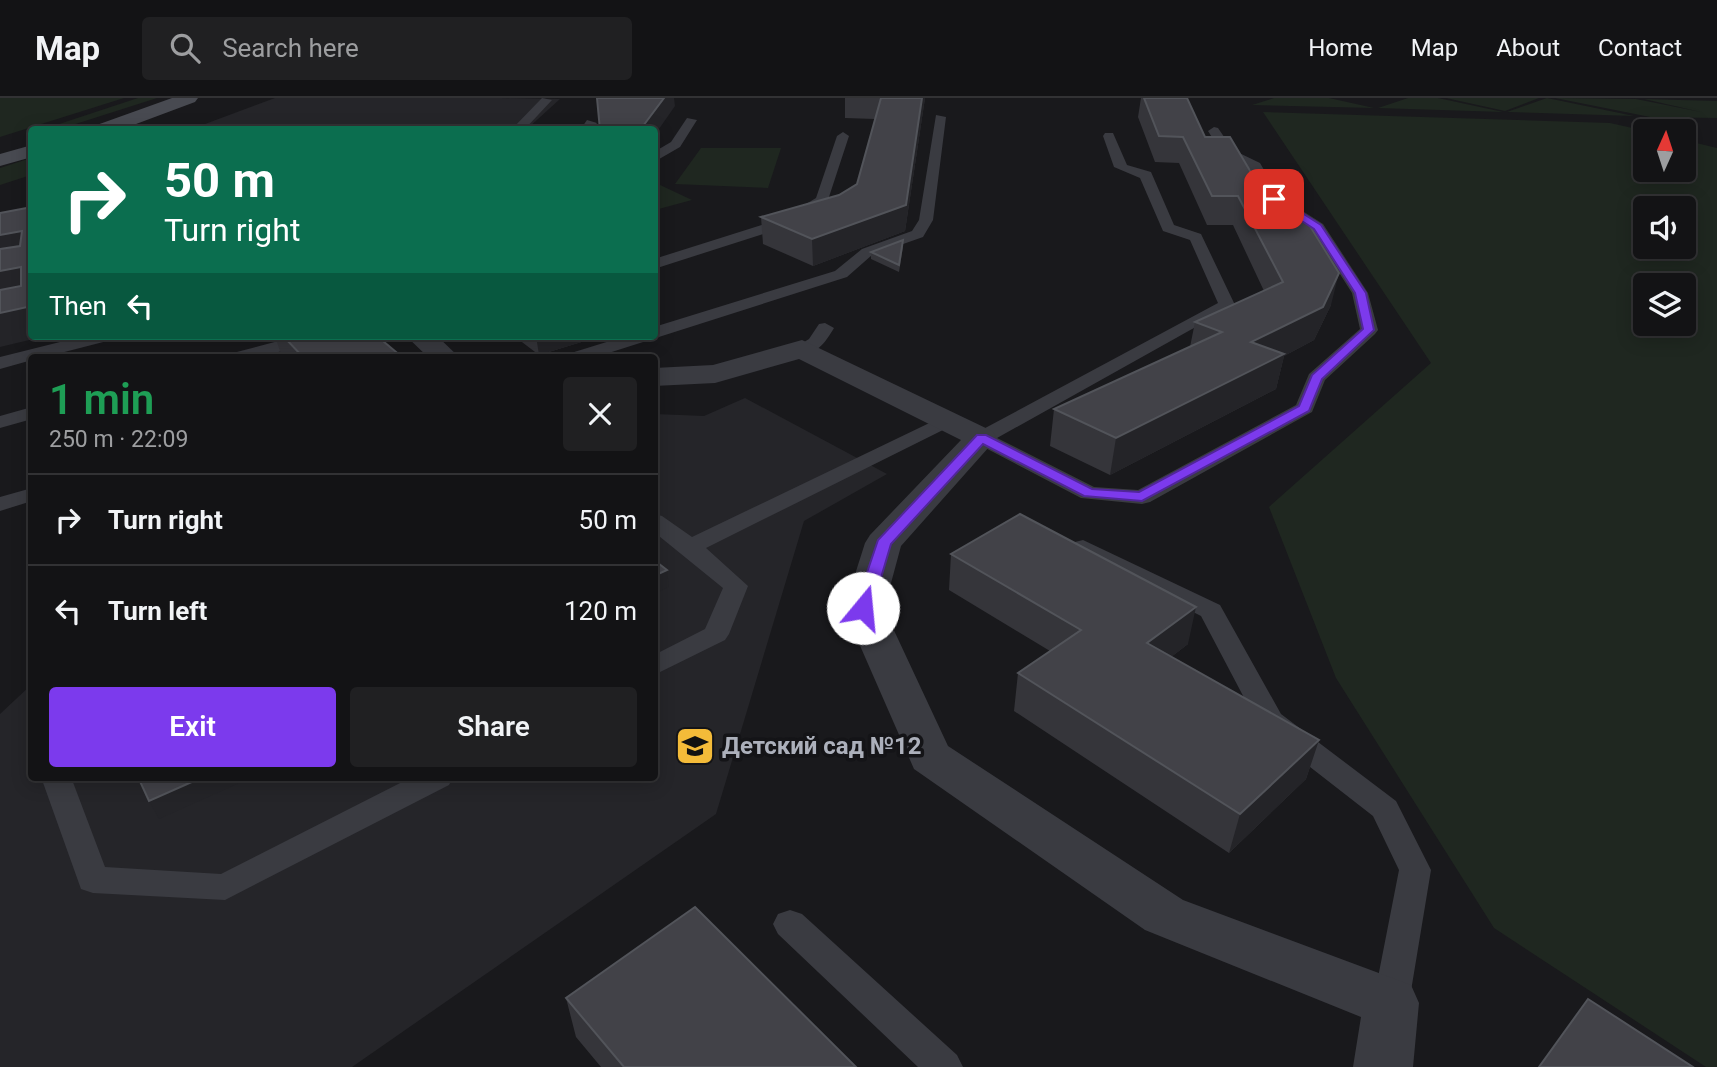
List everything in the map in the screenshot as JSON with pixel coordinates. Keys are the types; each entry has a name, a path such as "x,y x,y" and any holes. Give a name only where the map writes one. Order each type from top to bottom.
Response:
{"main road":[{"path":"112,126 189,98"},
{"path":"0,160 28,152"}],"street":[{"path":"658,377 715,374 813,339 964,429 883,543 863,608 930,757 1164,915 1391,1003 1383,1067"},
{"path":"425,340 441,354"}],"lane":[{"path":"521,126 546,100"},
{"path":"658,332 841,274 867,252 918,234 926,220 940,117"},
{"path":"658,155 676,144 691,120"},
{"path":"964,429 1089,493 1142,497 1305,408 1316,378 1368,330 1360,293 1318,227 1274,199 1255,166 1228,153 1214,131"},
{"path":"658,263 786,222 822,200 842,136"},
{"path":"690,547 964,429 1227,304 1196,237 1167,228 1146,175 1121,167 1109,136"},
{"path":"35,354 89,340"},
{"path":"250,354 302,340"},
{"path":"587,354 631,340"},
{"path":"0,363 28,356"},
{"path":"0,422 28,414"},
{"path":"0,504 28,495"},
{"path":"658,524 736,586 716,634 658,664"},
{"path":"1083,547 1210,611 1270,721 1385,809 1416,870 1391,1003"},
{"path":"57,781 93,880 225,887 430,781"},
{"path":"790,924 944,1067"}],"shaded area":[{"path":"0,98 124,98 28,126 0,137"},
{"path":"138,98 157,98 69,126 53,126"},
{"path":"275,98 560,99 530,126 200,126"},
{"path":"1274,98 1329,98 1374,108 1252,105"},
{"path":"1408,98 1438,98 1503,112 1378,108"},
{"path":"1446,98 1539,98 1505,111"},
{"path":"1547,98 1634,116 1507,112"},
{"path":"1555,98 1636,99 1701,112 1644,99 1717,101 1717,118 1650,117"},
{"path":"1263,112 1610,123 1633,128 1633,182 1696,182 1696,143 1717,148 1717,1067 1706,1067 1494,928 1336,678 1269,507 1431,363"},
{"path":"701,148 781,148 768,188 675,184"},
{"path":"28,159 28,176 0,185 0,168"},
{"path":"658,184 692,200 658,209"},
{"name":"Детский сад №12","path":"745,398 887,474 804,521 716,814 352,1067 0,1067 0,714 28,688 28,781 658,781 658,414 704,416"}],"building":[{"path":"597,98 664,98 643,126 600,126"},
{"path":"881,98 922,98 906,205 812,239 761,217 839,195 857,184"},
{"path":"1144,98 1187,98 1205,137 1230,137 1265,196 1292,197 1339,273 1323,307 1251,342 1284,354 1116,438 1054,409 1222,332 1195,322 1283,282 1238,196 1212,196 1183,137 1159,136"},
{"path":"28,208 28,307 0,313 0,290 21,286 21,267 0,271 0,249 20,246 22,231 0,235 0,213"},
{"path":"903,240 899,265 871,252"},
{"path":"287,340 382,340 398,354 300,354"},
{"path":"1020,514 1196,607 1147,643 1319,740 1240,814 1018,673 1081,630 951,554"},
{"path":"658,563 667,570 658,574"},
{"path":"140,781 194,781 149,801"},
{"path":"695,907 856,1067 624,1067 566,998"},
{"path":"1588,999 1693,1067 1539,1067"}],"place":[{"name":"Детский сад №12","path":"695,746"}],"route":[{"path":"863,608 883,543 981,438 1089,493 1142,497 1305,408 1316,378 1368,330 1360,293 1318,227 1274,199"}]}
